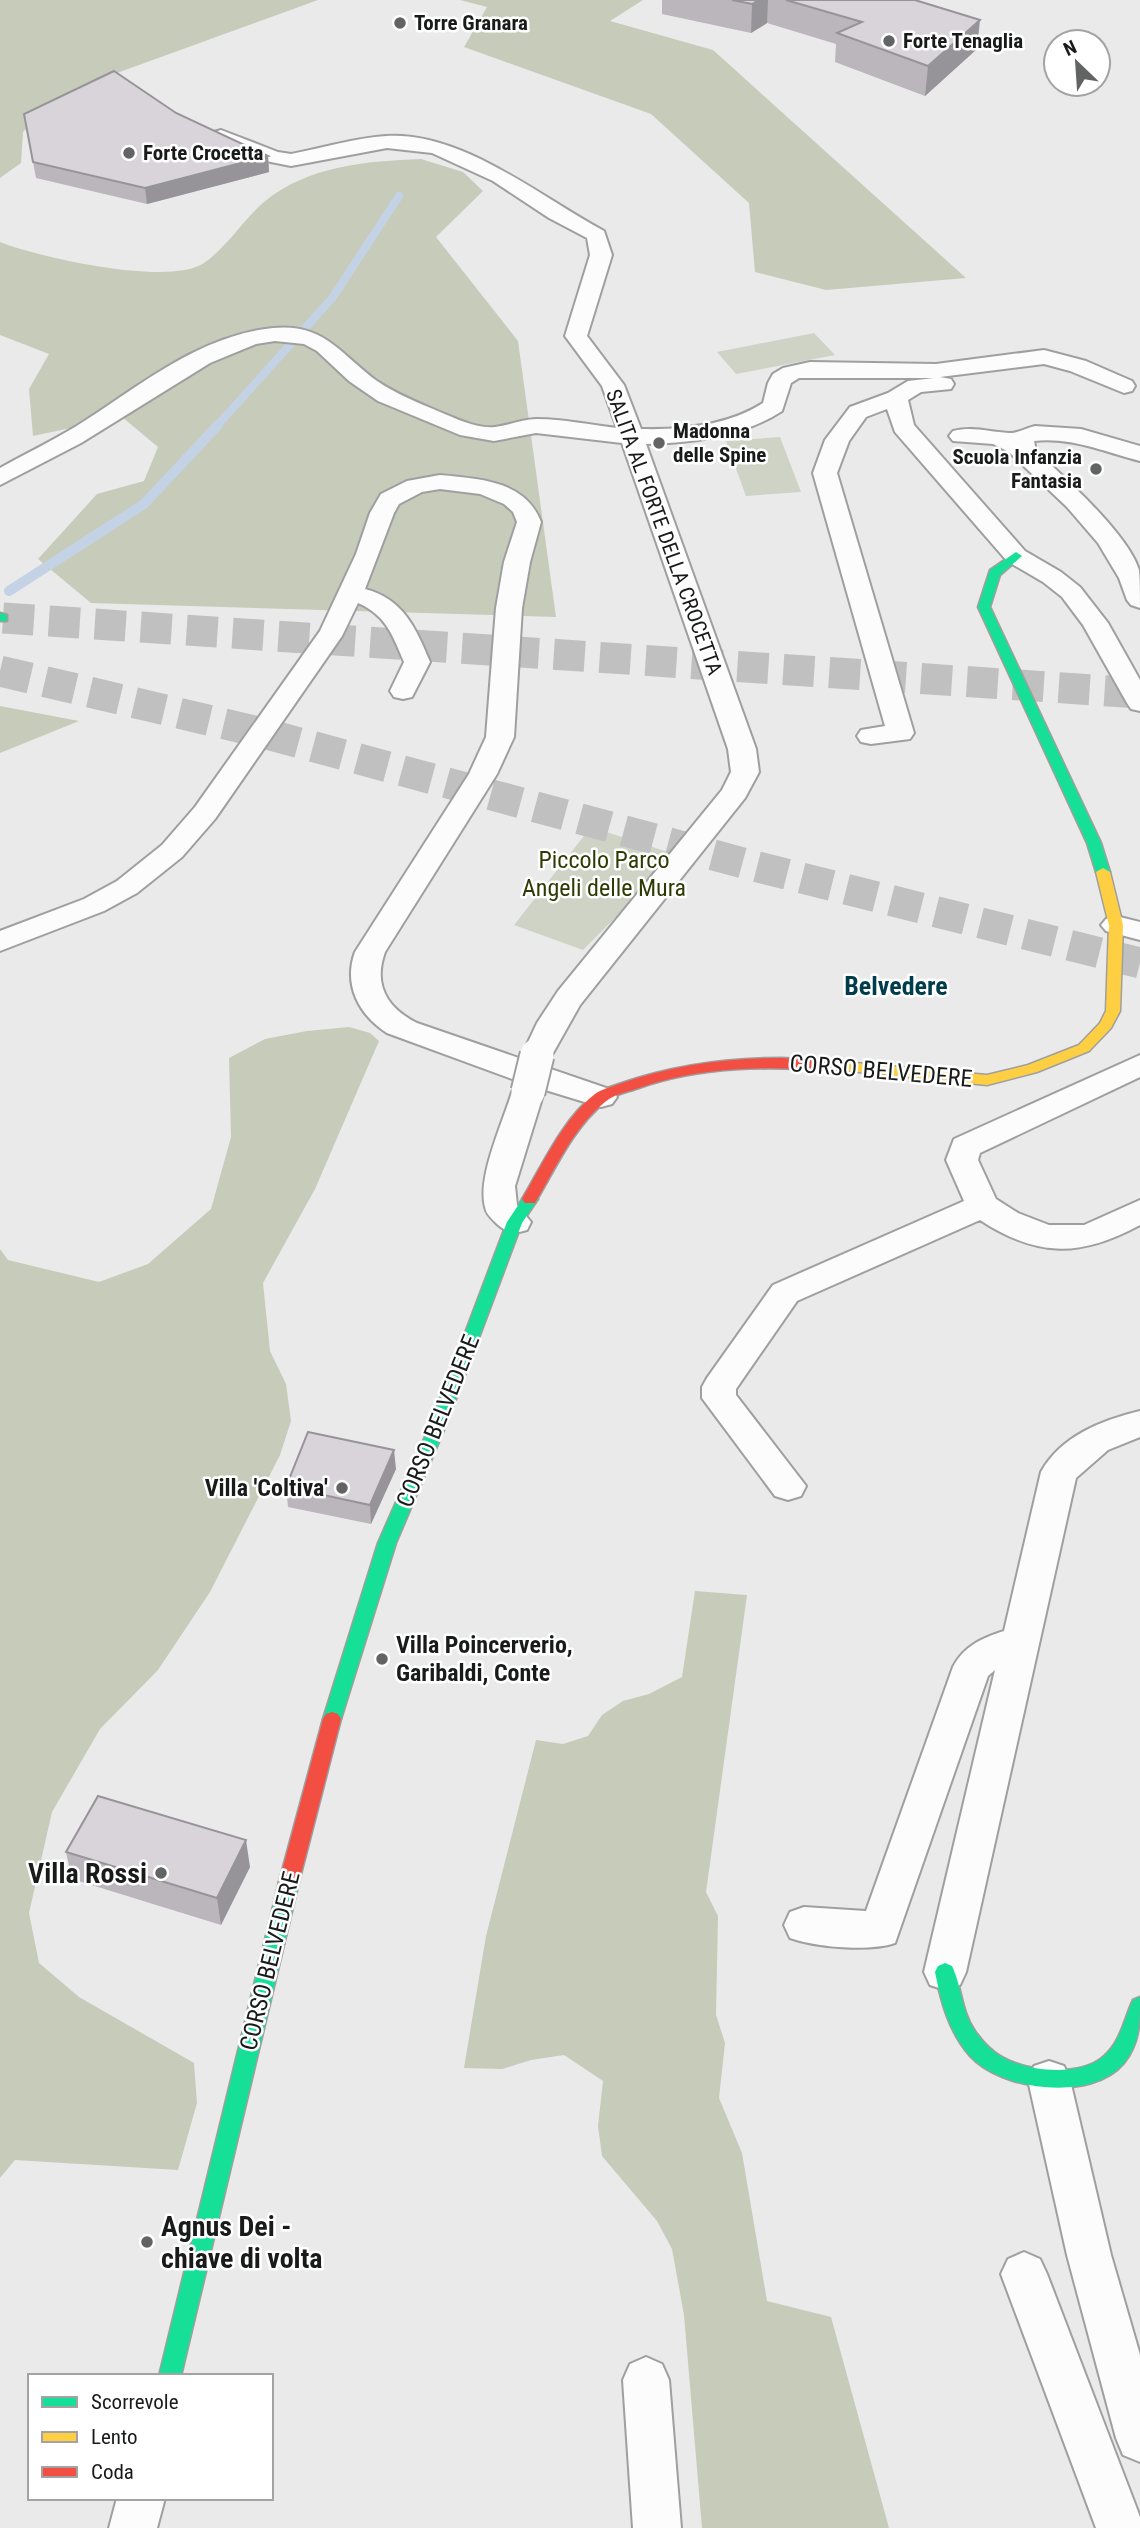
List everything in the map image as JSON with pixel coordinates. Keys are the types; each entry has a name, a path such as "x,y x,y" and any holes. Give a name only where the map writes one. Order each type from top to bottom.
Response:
{"street":[{"name":"SALITA AL FORTE DELLA CROCETTA","path":"205,129 282,159 387,142 436,147 500,177 556,214 597,235 601,255 576,336 613,386 742,749 745,772 735,792 569,998 552,1023 537,1055 499,1186 501,1209 515,1222"},
{"path":"0,478 80,434 214,351 242,340 272,334 297,334 316,339 384,394 477,433 504,434 534,426 629,437 692,432 754,419 774,406 775,385 780,378 793,372 852,369 936,371 990,366 1034,358 1056,360 1132,388"},
{"path":"871,736 900,733 825,473 836,439 858,412 896,398 916,386 1035,379 1079,380 1132,388"},
{"path":"896,398 903,427 1016,556 1052,577 1071,592 1095,623 1140,703"},
{"path":"1024,453 1022,437 1049,432 1116,446 1140,454"},
{"path":"961,436 984,434 1018,446 1077,503 1121,555 1140,600"},
{"path":"0,942 94,905 127,887 172,851 205,813 333,631 351,594 385,504 397,494 428,484 462,482 496,490 524,509 529,522 517,562 509,608 500,737 483,774 370,952 364,979 377,1009 405,1030 501,1066 601,1097"},
{"name":"CORSO BELVEDERE","path":"170,2374 267,1967 342,1682 387,1543 464,1359 515,1222 579,1120 601,1097 659,1074 722,1063 790,1062 988,1080 1032,1069 1084,1048 1106,1025 1113,1011 1128,928 1110,893 1094,843 984,607 994,573 1016,556"},
{"path":"351,594 380,601 404,632 417,662 403,691"},
{"path":"1140,1065 965,1147 962,1160 983,1206 1009,1223 1066,1240 1089,1236 1140,1211"},
{"path":"788,1486 719,1398 719,1387 785,1293 983,1206"},
{"path":"1140,1424 1111,1430 1091,1442 1059,1472 945,1972 947,1994 953,2012 961,2030 977,2053 997,2067 1020,2076 1049,2080 1080,2076 1114,2062 1126,2043 1140,2006"},
{"path":"804,1925 880,1930 972,1667 993,1650 1021,1641"},
{"path":"1049,2080 1089,2255 1140,2438"},
{"path":"1024,2274 1120,2528"},
{"path":"646,2381 657,2528"},
{"path":"133,2528 140,2500"}],"green space":[{"path":"0,0 318,0 106,77 49,104 23,132 21,163 0,178"},
{"path":"460,0 643,0 610,21 713,50 966,278 826,290 755,272 749,203 651,114 464,47 487,7"},
{"path":"421,159 463,172 483,191 436,237 518,341 556,617 91,603 38,559 97,494 144,481 158,447 122,417 33,436 29,389 49,354 0,335 0,242 43,255 103,267 134,271 187,270 212,257 264,202 299,180 359,164"},
{"path":"814,333 835,355 736,374 717,352"},
{"path":"780,437 801,492 746,496 726,441"},
{"path":"0,706 79,721 0,753"},
{"name":"Piccolo Parco Angeli delle Mura","path":"591,827 674,854 583,950 514,925"},
{"path":"349,1027 370,1033 379,1041 315,1189 263,1283 270,1351 286,1384 291,1421 280,1455 210,1592 158,1670 100,1729 52,1812 29,1913 39,1963 79,1997 194,2063 197,2103 178,2170 15,2160 0,2178 0,1249 8,1260 99,1282 148,1264 211,1209 231,1137 229,1058 265,1039"},
{"path":"695,1591 747,1595 706,1892 718,1916 716,2015 725,2043 719,2098 742,2153 767,2301 831,2317 889,2528 702,2528 684,2315 672,2249 657,2221 602,2156 598,2126 603,2081 564,2055 531,2060 502,2069 464,2068 486,1936 536,1740 563,1744 588,1736 602,1715 623,1701 649,1694 682,1677"}],"building":[{"path":"732,0 759,0 752,4"},
{"path":"786,0 915,0 980,20 928,66 837,33 862,22"},
{"name":"Forte Crocetta","path":"114,71 176,113 268,156 145,188 33,162 24,114"},
{"path":"308,1432 394,1450 370,1505 286,1487"},
{"path":"98,1796 246,1840 217,1898 66,1852"}],"waterway":[{"path":"216,427 333,297 399,196"},
{"path":"9,591 144,504 218,425"}],"tunnel":[{"path":"3,618 1140,693"},
{"path":"0,671 263,733 754,866 1140,963"}],"traffic: fast":[{"path":"1016,556 994,573 984,607 1094,843 1103,872"},
{"path":"332,1719 387,1543 439,1423 515,1222 530,1199"},
{"path":"170,2374 289,1882"},
{"path":"945,1972 957,2018 979,2052 995,2064 1035,2077 1074,2077 1094,2073 1106,2067 1117,2057 1125,2044 1140,2006"}],"traffic: slow":[{"path":"834,1066 987,1080 1032,1069 1084,1048 1106,1025 1113,1011 1116,925 1103,872"}],"traffic: jam":[{"path":"530,1199 570,1132 589,1108 606,1094 654,1077 704,1067 756,1063 834,1066"},
{"path":"289,1882 332,1719"}],"place":[{"name":"Torre Granara","path":"400,23"},
{"name":"Forte Tenaglia","path":"889,41"},
{"name":"Forte Crocetta","path":"129,153"},
{"name":"Madonna delle Spine","path":"659,443"},
{"name":"Scuola Infanzia Fantasia","path":"1096,469"},
{"name":"Villa 'Coltiva'","path":"342,1488"},
{"name":"Villa Poincerverio, Garibaldi, Conte","path":"382,1659"},
{"name":"Villa Rossi","path":"161,1873"},
{"name":"Agnus Dei - chiave di volta","path":"147,2242"}],"district":[{"name":"Belvedere","path":"896,986"}]}
